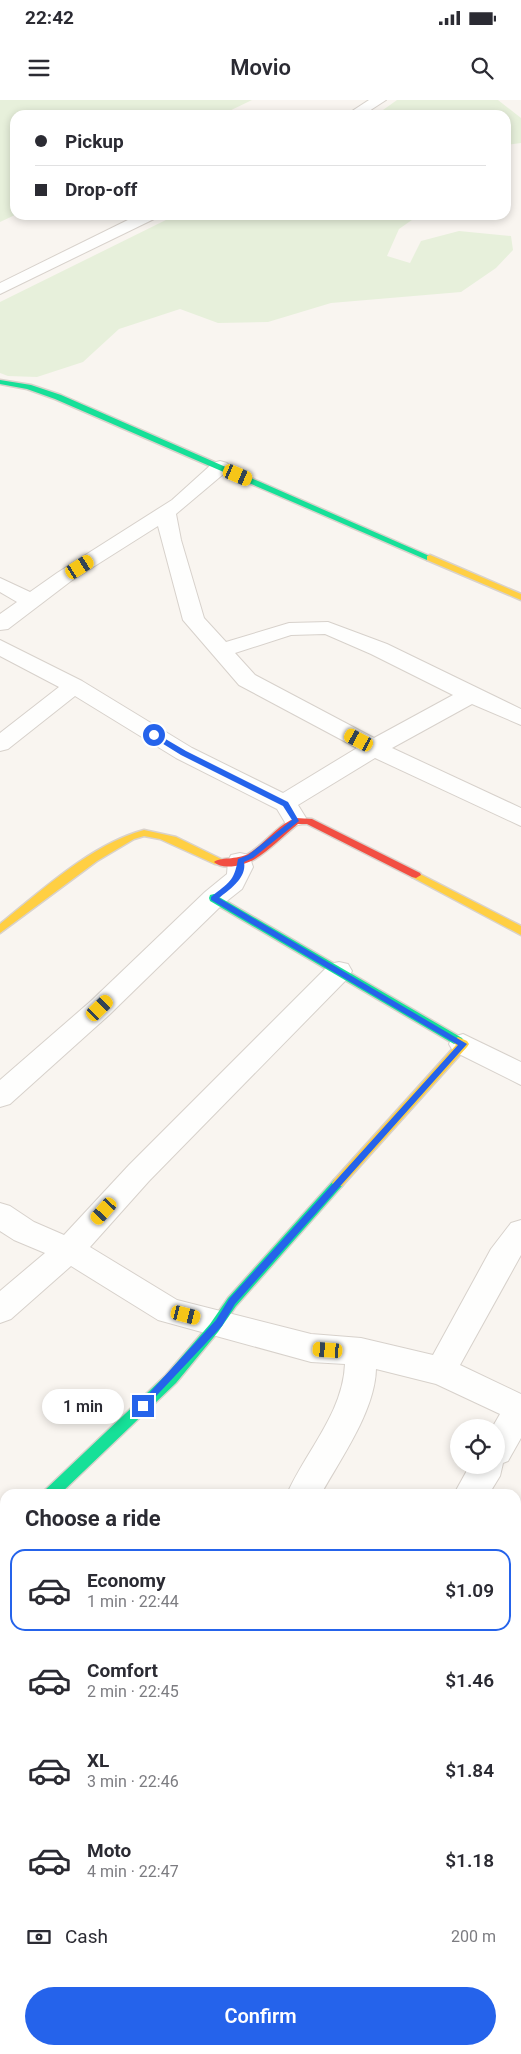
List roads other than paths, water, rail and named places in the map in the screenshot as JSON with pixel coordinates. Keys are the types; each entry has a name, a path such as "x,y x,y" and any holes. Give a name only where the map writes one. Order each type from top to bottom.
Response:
{"street":[{"path":"362,110 379,100"},
{"path":"0,289 140,220"},
{"path":"0,382 28,387 58,397 521,597"},
{"path":"0,624 64,577 178,504 220,467"},
{"path":"166,512 171,540 194,620 247,680 374,748 521,818"},
{"path":"0,584 31,601"},
{"path":"222,651 290,629 328,628 379,649 521,718"},
{"path":"0,647 74,686 184,753 291,812 320,825 521,931"},
{"path":"0,744 74,686"},
{"path":"0,929 98,856 134,834 143,833 160,837 222,863 240,861 251,857 291,812 290,798 374,748 472,695"},
{"path":"0,1096 100,1008 214,898 232,884 242,868 240,861"},
{"path":"214,898 463,1044 521,1074"},
{"path":"0,1310 69,1250 139,1173 339,970"},
{"path":"55,1489 157,1393 219,1323 232,1302 463,1044"},
{"path":"0,1216 24,1230 69,1250 169,1311 311,1348 361,1352 441,1371 520,1409 505,1435"},
{"path":"441,1371 502,1258 521,1232"},
{"path":"306,1489 347,1416 360,1380 361,1352"},
{"path":"473,1489 482,1474"}]}
